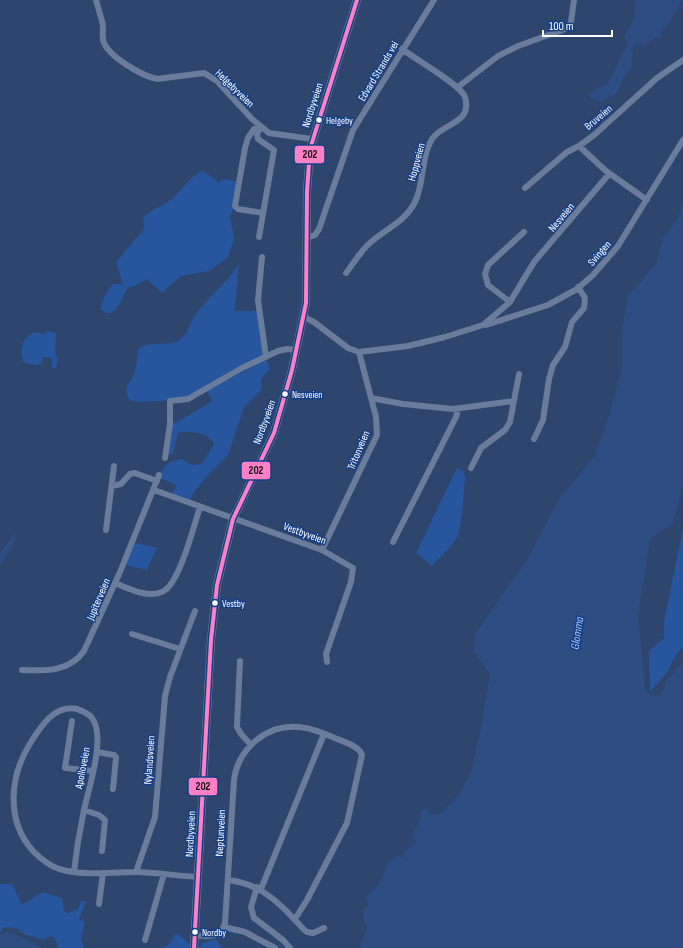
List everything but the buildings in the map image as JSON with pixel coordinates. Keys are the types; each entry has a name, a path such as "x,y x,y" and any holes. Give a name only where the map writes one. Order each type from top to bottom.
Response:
{"main road":[{"name":"Nordbyveien","path":"194,948 212,626 218,583 233,519 277,424 297,350 304,317 308,174 312,139 357,0"}],"street":[{"name":"Helgebyveien","path":"96,0 102,22 103,39 107,49 115,56 150,77 158,79 204,73 222,86 261,127 272,135 312,139"},
{"name":"Edvard Strands vei","path":"307,238 315,235 319,229 353,130 434,0"},
{"path":"402,50 458,87 498,56 518,46 568,28 571,22 574,0"},
{"name":"Bruveien","path":"525,188 567,152 579,146 613,119 657,78 683,60"},
{"name":"Hoppveien","path":"346,273 368,244 400,221 413,205 419,189 427,152 432,139 460,119 465,112 464,97 458,87"},
{"path":"261,127 254,129 247,143 235,206 238,209 263,213"},
{"path":"259,237 274,150 258,139 257,134 261,127"},
{"name":"Svingen","path":"484,325 548,304 578,287 593,275 616,250 683,140"},
{"path":"579,146 609,174 647,200"},
{"name":"Nesveien","path":"359,352 408,346 484,325 508,304 534,262 609,174"},
{"path":"510,317 508,304 488,285 485,271 488,265 524,232"},
{"path":"262,257 258,300 266,357"},
{"path":"534,438 543,420 549,379 553,365 565,347 572,322 584,308 585,298 578,287"},
{"path":"304,317 314,322 348,348 359,352"},
{"path":"165,458 170,424 170,401 188,399 242,368 266,357 287,349 297,350"},
{"name":"Tritonveien","path":"322,550 376,437 378,423 359,352"},
{"path":"471,468 481,448 509,425 519,374"},
{"path":"371,398 411,405 458,409 514,402"},
{"path":"393,542 456,417 458,409"},
{"path":"106,530 114,466"},
{"name":"Jupiterveien","path":"22,670 50,670 72,664 78,659 89,642 158,478 135,473 130,474 121,484 112,486"},
{"name":"Vestbyveien","path":"154,490 322,550 353,568 351,582 326,654 327,662"},
{"path":"115,583 149,594 163,592 171,587 177,574 200,507"},
{"name":"Nylandsveien","path":"136,872 155,817 164,702 170,677 195,611"},
{"path":"132,634 180,649"},
{"path":"240,661 237,726 241,734 251,745"},
{"name":"Apolloveien","path":"74,872 84,810 97,752 97,737 95,724 92,718 87,713 73,708 59,711 42,726 31,742 14,783 14,812 24,839 43,860 58,869 74,872 136,872 198,877"},
{"path":"72,721 65,768 93,771"},
{"name":"Neptunveien","path":"224,927 234,776 241,758 251,745 267,733 285,728 303,727 345,742 360,751 362,757 347,823 307,900 295,919"},
{"path":"290,948 283,940 254,918 251,907 324,734"},
{"path":"97,752 114,755 116,757 113,789"},
{"path":"84,810 99,815 104,820 102,851"},
{"path":"99,904 103,873"},
{"path":"145,940 164,874"},
{"path":"228,880 259,888 295,919 307,932 313,933 324,928"},
{"path":"195,935 212,937 224,927 245,932 275,948"}],"shaded area":[{"path":"202,171 219,183 222,179 237,181 232,214 230,215 234,240 228,257 209,271 181,276 162,293 147,279 135,286 127,288 117,308 110,313 106,313 101,309 103,299 107,292 113,284 123,284 116,262 144,229 143,217 171,200 190,179"},
{"path":"239,263 235,311 258,311 266,357 184,400 139,402 129,400 126,391 135,371 138,349 152,344 176,342 182,338 199,310 229,277"},
{"path":"47,331 56,333 55,353 58,359 56,368 52,368 52,358 43,357 42,364 37,364 37,366 23,362 22,348 24,340 30,334 35,332 45,334"},
{"path":"266,359 270,369 261,379 262,389 244,407 228,455 206,477 194,492 190,501 172,495 176,485 159,478 167,464 172,461 182,459 192,465 202,464 214,444 203,434 194,432 178,432 173,454 166,454 172,425 212,401 207,391"},
{"path":"457,468 464,471 465,478 461,524 458,535 453,544 432,566 416,553"},
{"path":"683,529 683,648 676,654 668,671 650,692 649,651 664,638 664,621"},
{"path":"135,543 157,548 147,570 125,565"},
{"path":"0,884 12,884 22,905 42,892 62,898 64,911 68,913 78,909 81,901 86,902 79,919 85,922 81,940 84,948 59,948 54,937 51,936 43,940 24,934 18,929 9,927 2,928 2,932 0,932"},
{"path":"176,933 190,944 191,948 163,948 168,945"},
{"path":"216,939 222,948 197,948 203,943"}],"water":[{"path":"636,0 683,0 667,26 663,27 661,36 648,42 644,46 637,44 633,47 631,69 623,79 617,94 601,102 590,98 588,95 596,88 607,84 628,44 624,38 633,20"},
{"name":"Glomma","path":"683,205 683,484 673,523 650,539 638,617 646,692 652,696 661,695 667,680 683,662 683,948 360,948 367,927 363,920 363,910 368,906 366,896 379,884 388,862 398,856 404,857 403,853 416,842 412,837 421,818 420,811 425,808 431,815 440,814 458,796 471,773 490,674 473,651 476,632 527,560 559,499 594,457 610,413 622,367 622,329 628,296 657,262 663,238 677,219"},
{"path":"16,533 15,541 0,566 0,552"},
{"path":"8,932 28,940 42,948 0,948 0,934"}],"transit line":[{"name":"202","path":"194,948 211,640 217,585 233,519 274,433 292,370 306,303 307,192 310,149 357,0"}],"place":[{"name":"Helgeby","path":"319,120"},
{"name":"Nesveien","path":"285,394"},
{"name":"Vestby","path":"215,603"},
{"name":"Nordby","path":"195,932"}]}
